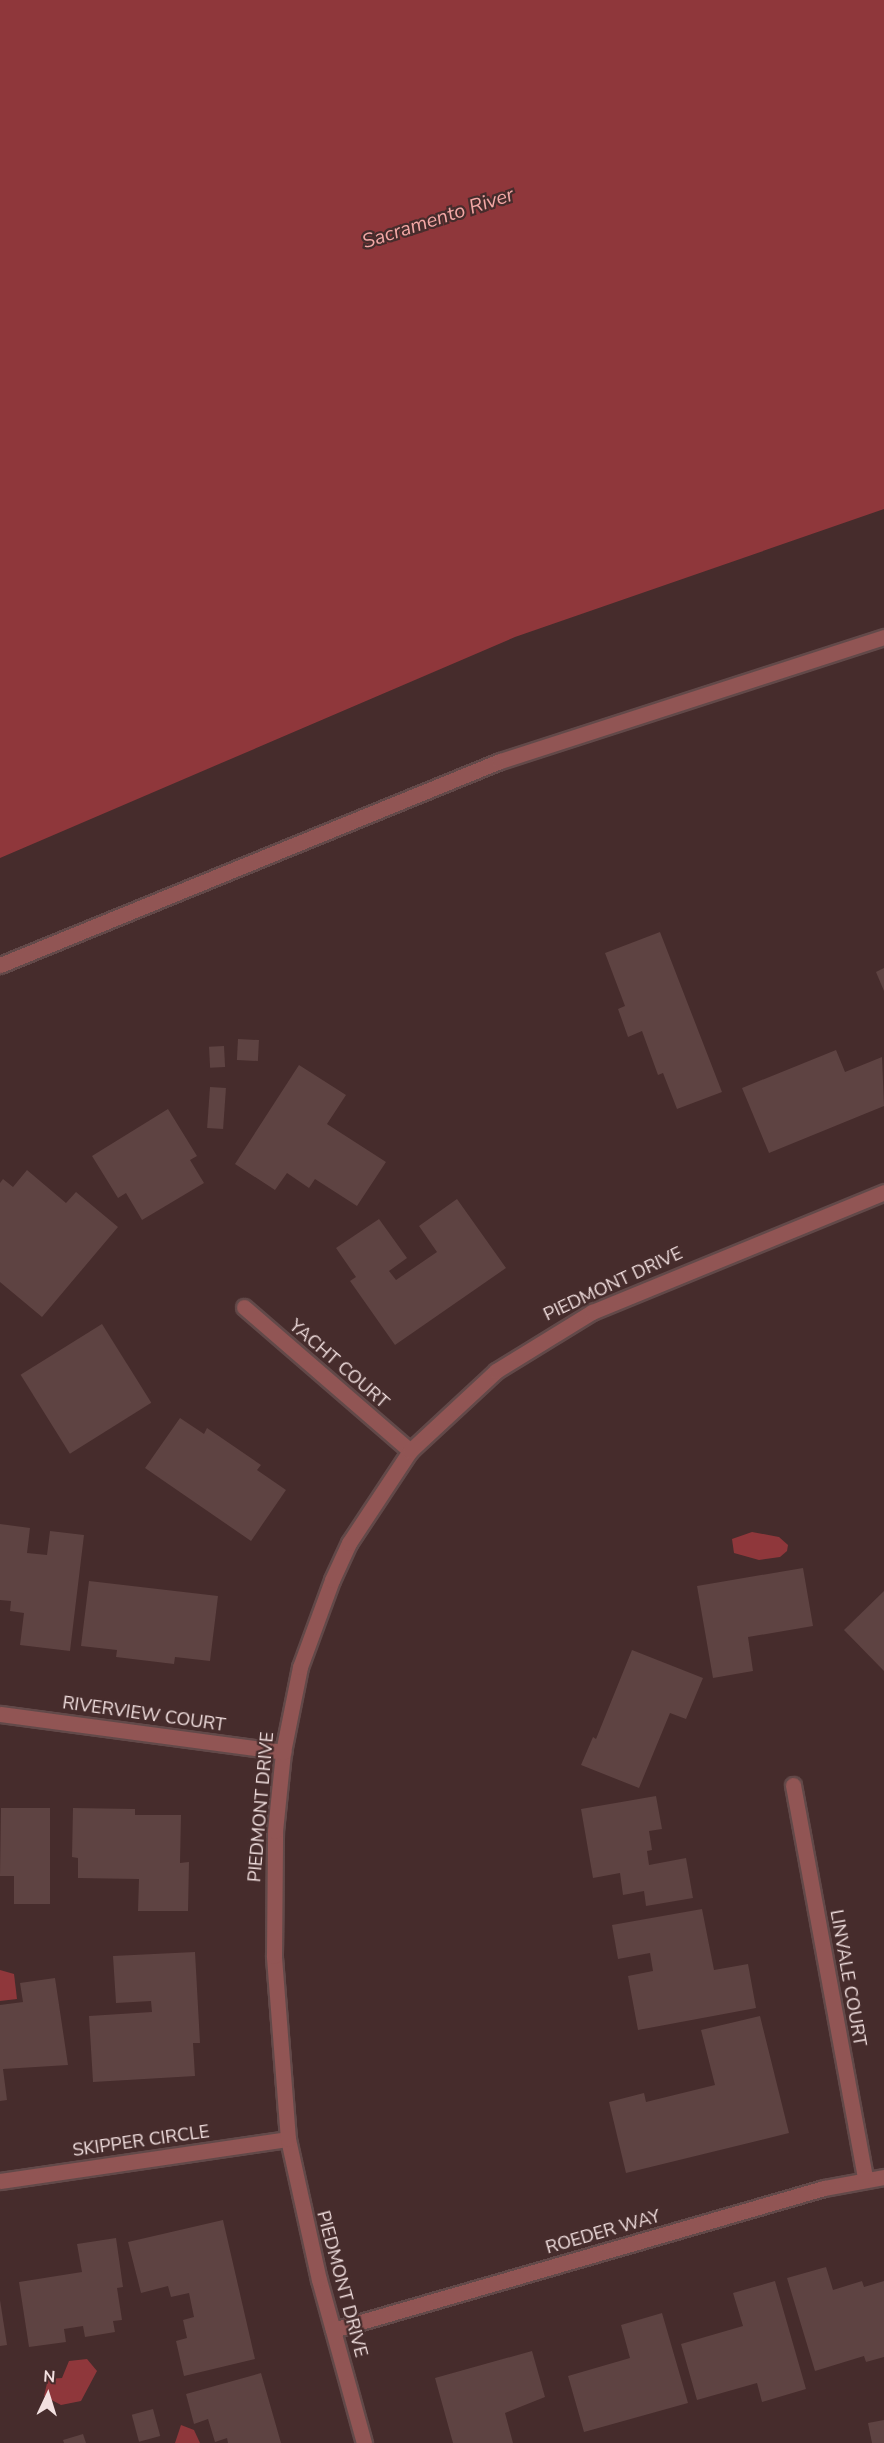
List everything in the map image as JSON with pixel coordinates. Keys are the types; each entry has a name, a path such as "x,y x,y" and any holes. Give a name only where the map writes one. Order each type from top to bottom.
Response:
{"street":[{"path":"0,965 500,761 884,638"},
{"name":"PIEDMONT DRIVE","path":"364,2443 333,2330 288,2139 274,1956 275,1831 283,1752 300,1667 332,1580 349,1543 410,1451 496,1371 582,1317 656,1282 884,1192"},
{"name":"YACHT COURT","path":"244,1307 410,1451"},
{"name":"RIVERVIEW COURT","path":"0,1714 283,1752"},
{"name":"LINVALE COURT","path":"793,1785 865,2179"},
{"name":"SKIPPER CIRCLE","path":"0,2181 288,2139"},
{"name":"ROEDER WAY","path":"333,2330 865,2179 884,2176"}],"water":[{"name":"Sacramento River","path":"0,0 884,0 884,509 515,637 0,858"},
{"path":"752,1532 779,1537 788,1545 787,1551 780,1557 759,1560 734,1553 732,1539"},
{"path":"0,1970 14,1974 17,1999 0,2001"},
{"path":"87,2359 97,2371 81,2401 61,2405 44,2396 48,2379 62,2378 69,2361"},
{"path":"181,2425 194,2430 200,2443 175,2443"}],"building":[{"path":"660,932 722,1092 677,1109 663,1073 658,1075 642,1031 628,1037 618,1009 625,1006 605,953"},
{"path":"884,968 884,991 876,972"},
{"path":"238,1039 259,1040 258,1061 237,1060"},
{"path":"224,1046 225,1067 210,1068 209,1047"},
{"path":"836,1050 845,1072 882,1057 884,1106 769,1153 742,1088"},
{"path":"299,1065 346,1095 327,1124 386,1162 357,1206 315,1179 309,1188 287,1173 275,1190 235,1164"},
{"path":"210,1087 226,1088 223,1129 207,1128"},
{"path":"168,1109 197,1156 190,1160 204,1183 142,1220 126,1193 118,1198 92,1156"},
{"path":"27,1170 66,1203 76,1192 118,1227 42,1317 0,1282 0,1183 3,1179 13,1187"},
{"path":"457,1199 506,1268 395,1345 350,1281 356,1277 336,1248 379,1219 407,1258 389,1271 396,1280 437,1252 419,1226"},
{"path":"102,1324 151,1403 70,1454 21,1375"},
{"path":"180,1418 204,1434 207,1428 261,1465 257,1470 286,1490 251,1541 145,1468"},
{"path":"0,1524 30,1528 27,1553 47,1555 50,1531 84,1535 70,1651 20,1645 24,1613 10,1611 11,1601 0,1600"},
{"path":"803,1568 813,1626 748,1637 753,1671 713,1678 697,1586"},
{"path":"89,1581 218,1596 210,1661 175,1657 174,1664 116,1657 117,1650 81,1646"},
{"path":"884,1591 884,1671 844,1630"},
{"path":"632,1650 703,1678 686,1719 670,1713 639,1788 581,1765 593,1737 596,1739"},
{"path":"656,1796 662,1829 649,1831 652,1850 647,1851 649,1865 686,1858 693,1898 646,1906 644,1891 623,1895 620,1873 593,1878 581,1809"},
{"path":"1,1808 50,1808 50,1904 14,1904 14,1876 0,1876"},
{"path":"73,1808 135,1809 135,1815 181,1815 180,1863 189,1862 188,1911 138,1911 139,1879 78,1878 78,1858 72,1857"},
{"path":"702,1909 714,1970 748,1964 756,2008 638,2030 628,1976 653,1971 650,1953 618,1959 612,1925"},
{"path":"195,1952 200,2043 193,2043 195,2076 93,2082 89,2016 152,2012 151,2001 116,2003 113,1956"},
{"path":"55,1978 68,2065 3,2069 7,2100 0,2101 0,2005 23,2002 20,1983"},
{"path":"760,2016 789,2133 626,2173 609,2102 644,2093 646,2102 715,2085 701,2030"},
{"path":"223,2220 255,2359 184,2376 176,2341 187,2338 183,2320 194,2317 189,2293 171,2297 168,2286 141,2293 128,2242"},
{"path":"116,2238 123,2287 117,2288 122,2320 113,2321 115,2332 85,2337 83,2326 64,2329 66,2342 29,2347 19,2282 82,2272 77,2244"},
{"path":"826,2267 833,2290 862,2281 864,2287 884,2281 884,2357 866,2362 864,2356 815,2371 787,2278"},
{"path":"775,2281 806,2389 762,2402 757,2383 697,2400 681,2344 743,2326 733,2293"},
{"path":"0,2300 7,2345 0,2346"},
{"path":"662,2313 688,2403 584,2432 568,2376 630,2358 621,2325"},
{"path":"532,2351 545,2397 505,2413 513,2443 453,2443 435,2378"},
{"path":"261,2373 281,2443 228,2443 227,2438 215,2442 208,2419 194,2424 186,2394"},
{"path":"153,2409 160,2436 139,2442 132,2415"},
{"path":"884,2420 884,2443 872,2443 868,2423"},
{"path":"83,2434 86,2443 64,2443 63,2440"}]}
